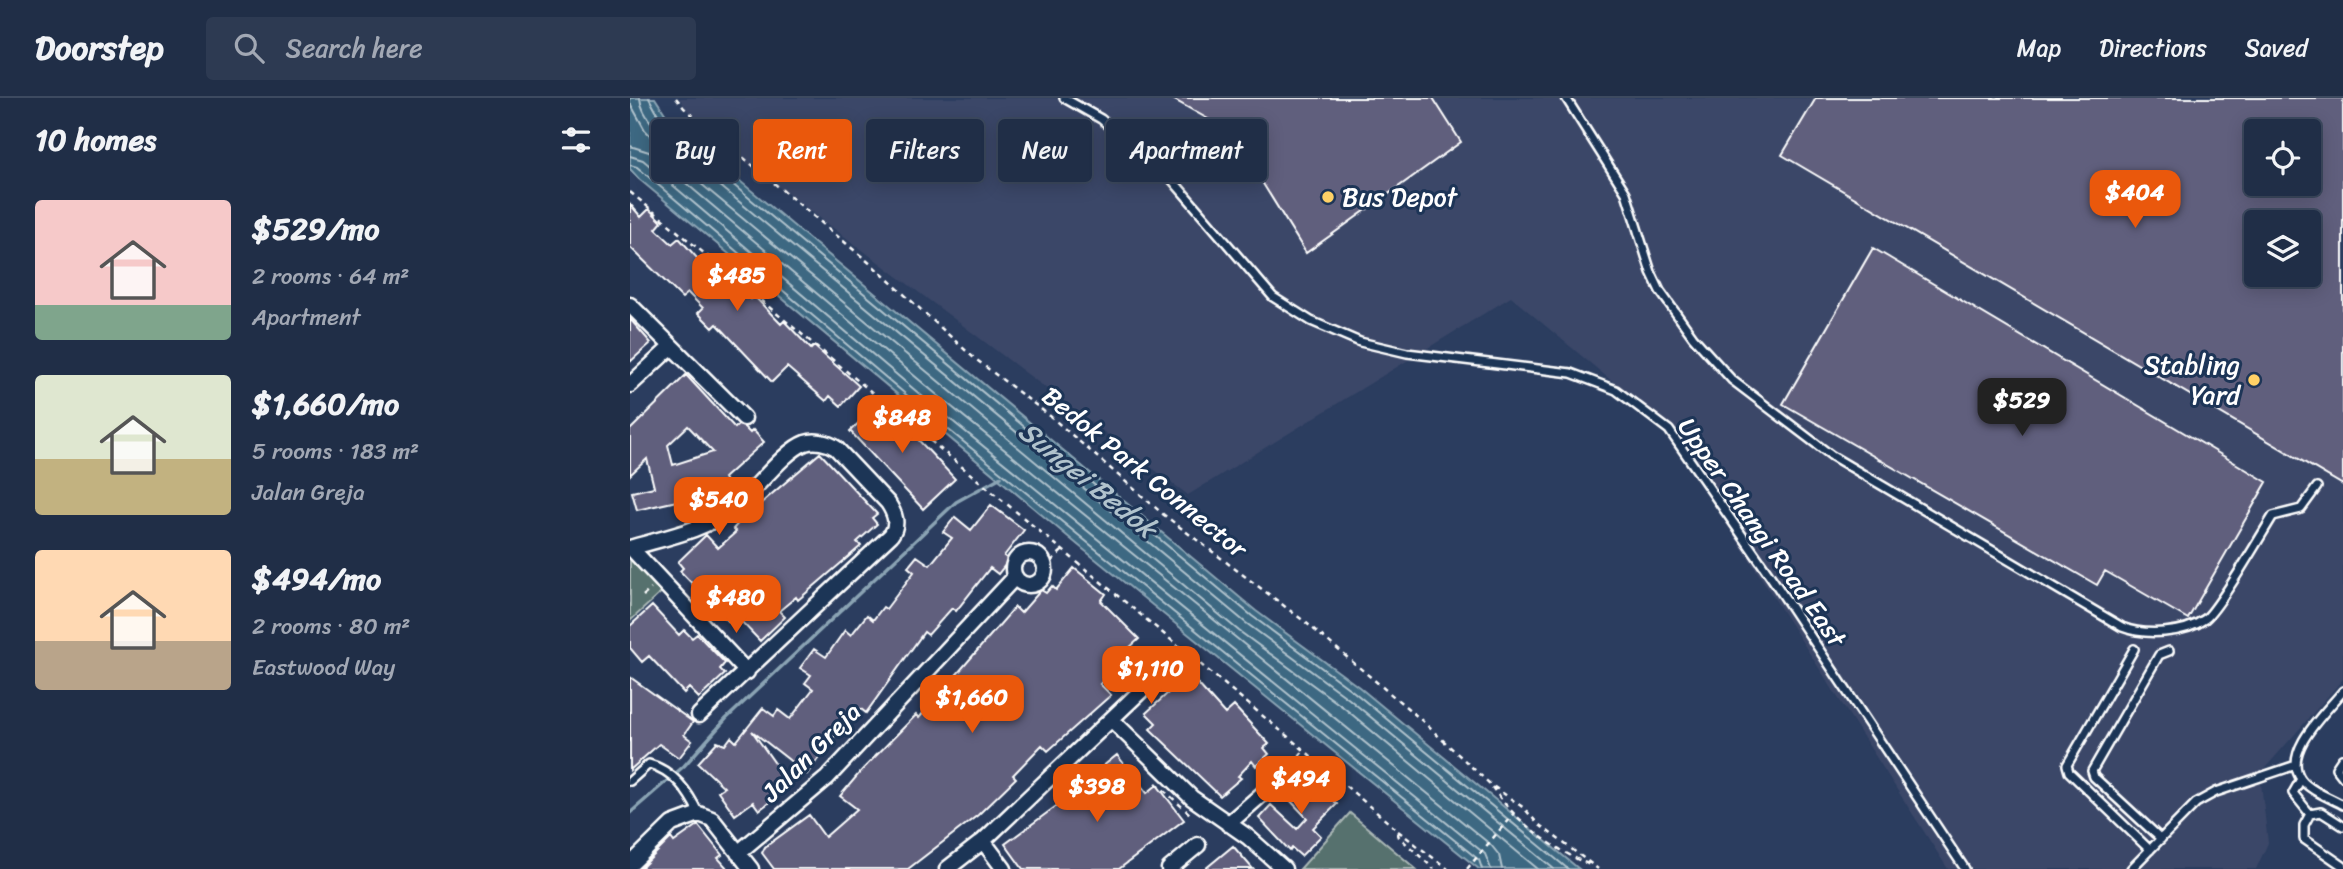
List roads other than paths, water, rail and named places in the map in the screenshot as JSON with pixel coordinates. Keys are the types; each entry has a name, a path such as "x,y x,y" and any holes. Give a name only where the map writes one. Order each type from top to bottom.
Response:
{"street":[{"path":"630,305 744,418"},
{"path":"630,385 671,346"},
{"path":"699,715 747,672 891,536 896,520 888,503 836,448 829,444 810,442 796,449 745,499 720,517 630,548 747,672"},
{"name":"Jalan Greja","path":"738,853 827,778 1015,577 1014,562 1022,554 1037,555 1044,568 1041,578 1033,584 1023,583 1015,577"},
{"path":"947,869 983,841 1164,668"},
{"path":"1112,720 1192,799 1284,869"},
{"path":"1228,824 1284,775"},
{"path":"630,865 672,824 699,814 712,819 751,869"},
{"path":"983,841 1004,869"},
{"path":"1170,869 1198,845"}],"lane":[{"name":"Upper Changi Road East","path":"1064,98 1101,119 1168,175 1273,297 1311,321 1360,342 1407,353 1571,373 1616,390 1669,430 1773,579 1965,869"},
{"path":"1566,98 1626,193 1651,272 1660,291 1693,337 1732,380 1832,456 2122,627 2131,631 2168,631 2187,628 2207,618 2273,516 2301,509 2317,487"},
{"path":"2134,649 2067,765 2069,772 2150,850"},
{"path":"2161,839 2094,778 2092,771 2159,655 2169,651"},
{"path":"2343,691 2301,743 2296,765 2301,779 2343,805"},
{"path":"2342,759 2336,768 2343,777"},
{"path":"630,781 649,764 667,769 699,814"},
{"path":"2131,869 2196,803 2216,792 2296,765"},
{"path":"2301,779 2293,793 2310,814"},
{"path":"2310,814 2321,813 2343,826"},
{"path":"2310,814 2304,825 2304,839 2343,866"}],"water":[{"name":"Sungei Bedok","path":"630,98 655,98 670,119 651,119 651,182 739,180 1256,611 1359,687 1579,869 1479,869 1078,545 630,169"}],"waterway":[{"path":"630,813 684,766 726,719 956,502 1001,477"}],"place":[{"name":"Bus Depot","path":"1328,197"},
{"name":"Stabling Yard","path":"2254,380"}]}
